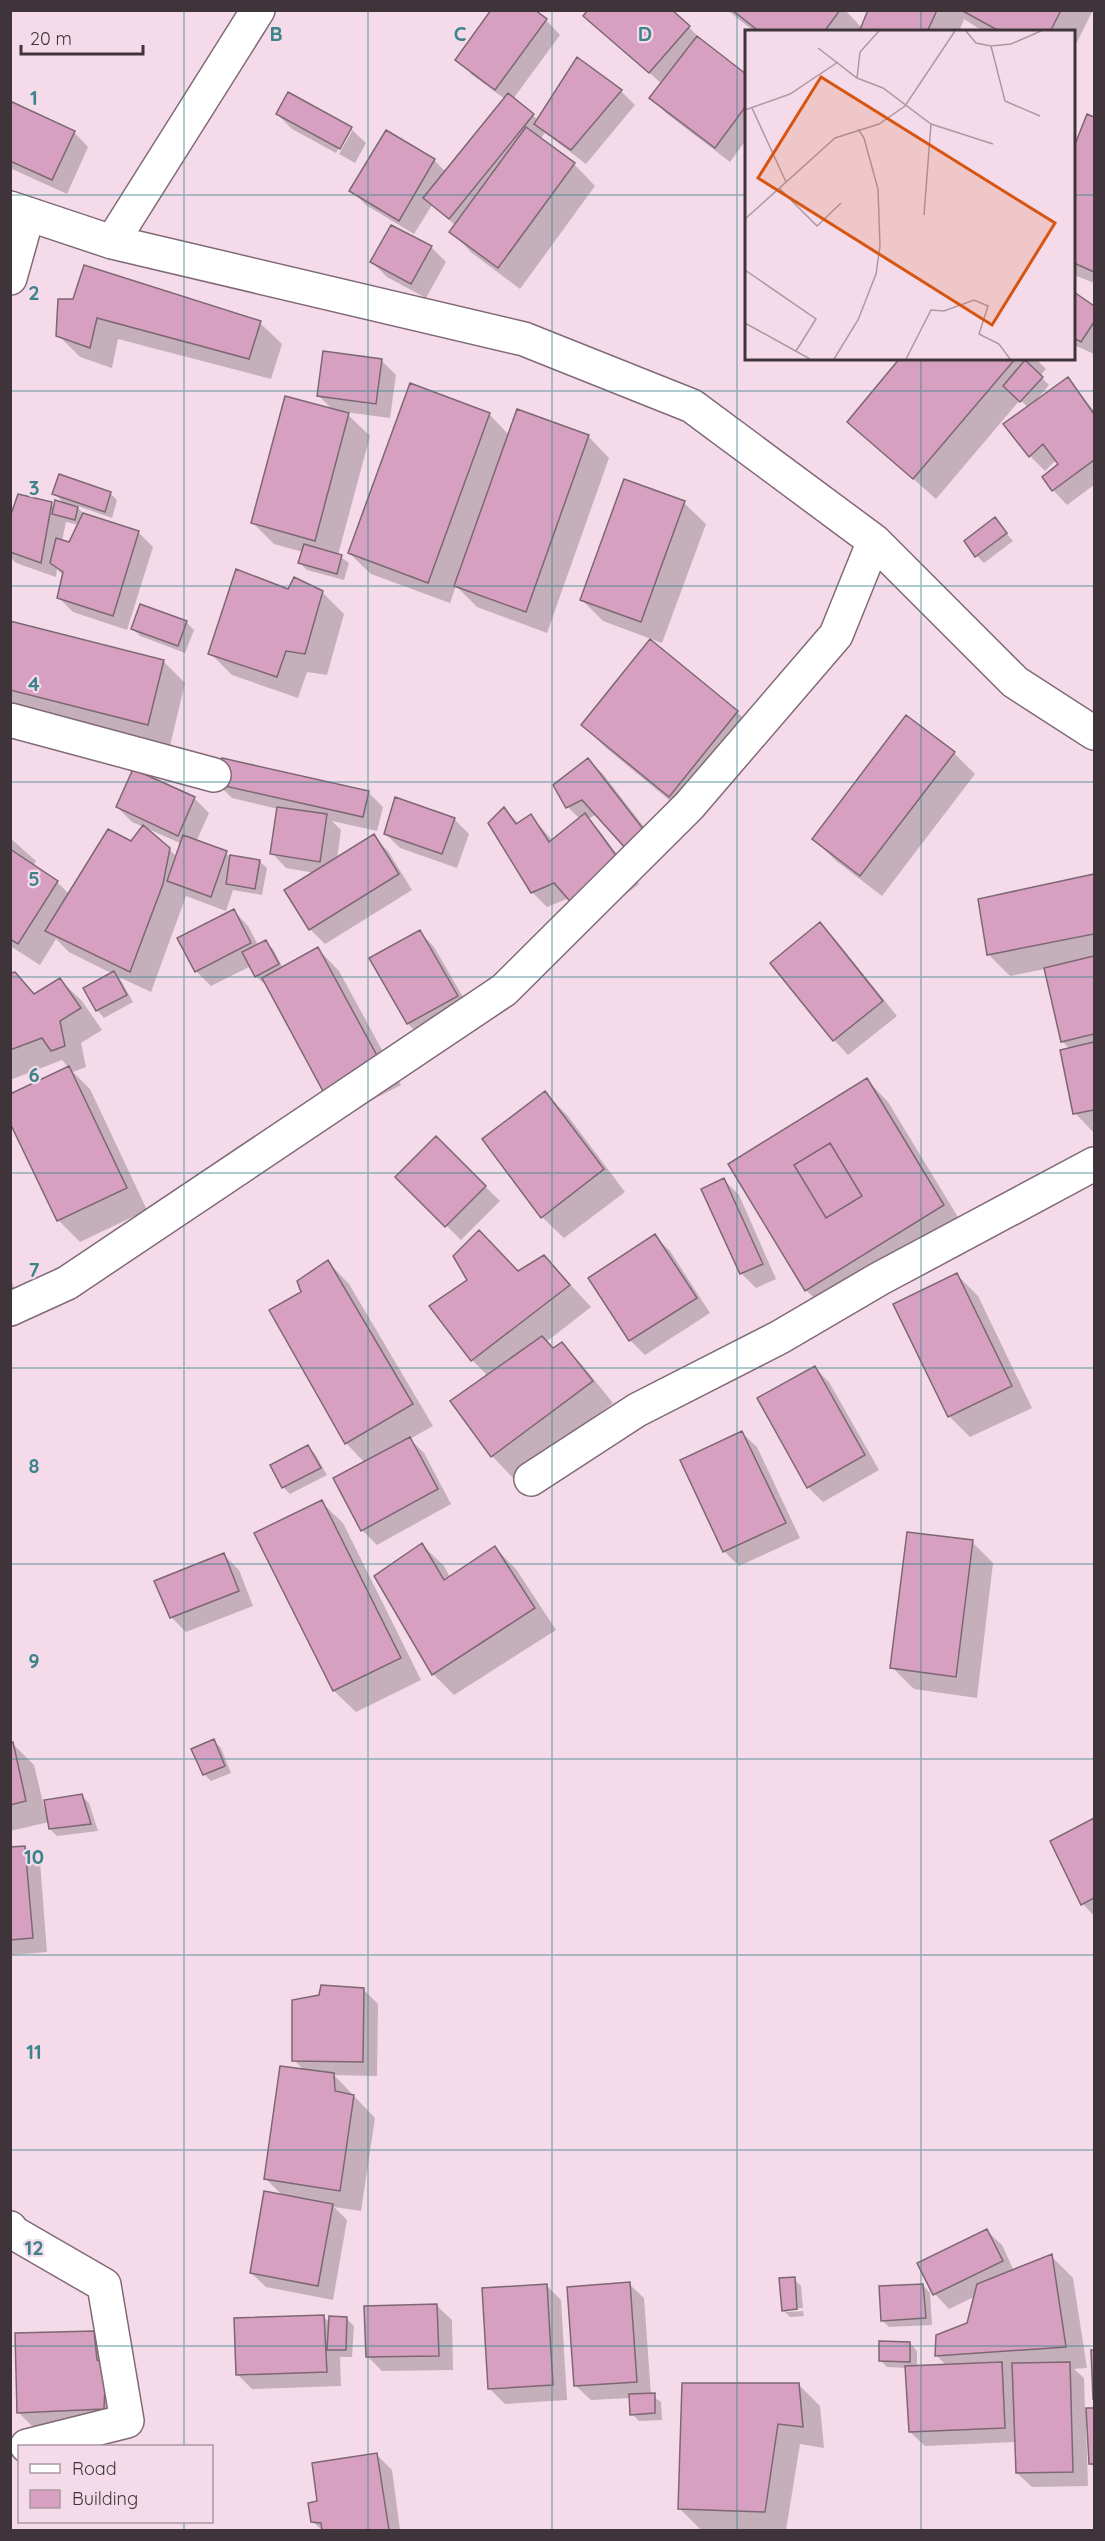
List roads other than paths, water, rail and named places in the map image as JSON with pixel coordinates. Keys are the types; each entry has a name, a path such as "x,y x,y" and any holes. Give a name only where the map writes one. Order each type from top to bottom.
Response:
{"street":[{"path":"112,242 258,10"},
{"path":"10,278 19,211 112,242 524,339 692,406 874,541 1015,682 1095,733"},
{"path":"10,1309 67,1283 504,990 688,806 836,635 874,541"},
{"path":"10,720 214,775"},
{"path":"531,1479 637,1410 780,1337 879,1279 1095,1164"},
{"path":"10,2228 14,2233 104,2285 127,2421 31,2445"}]}
